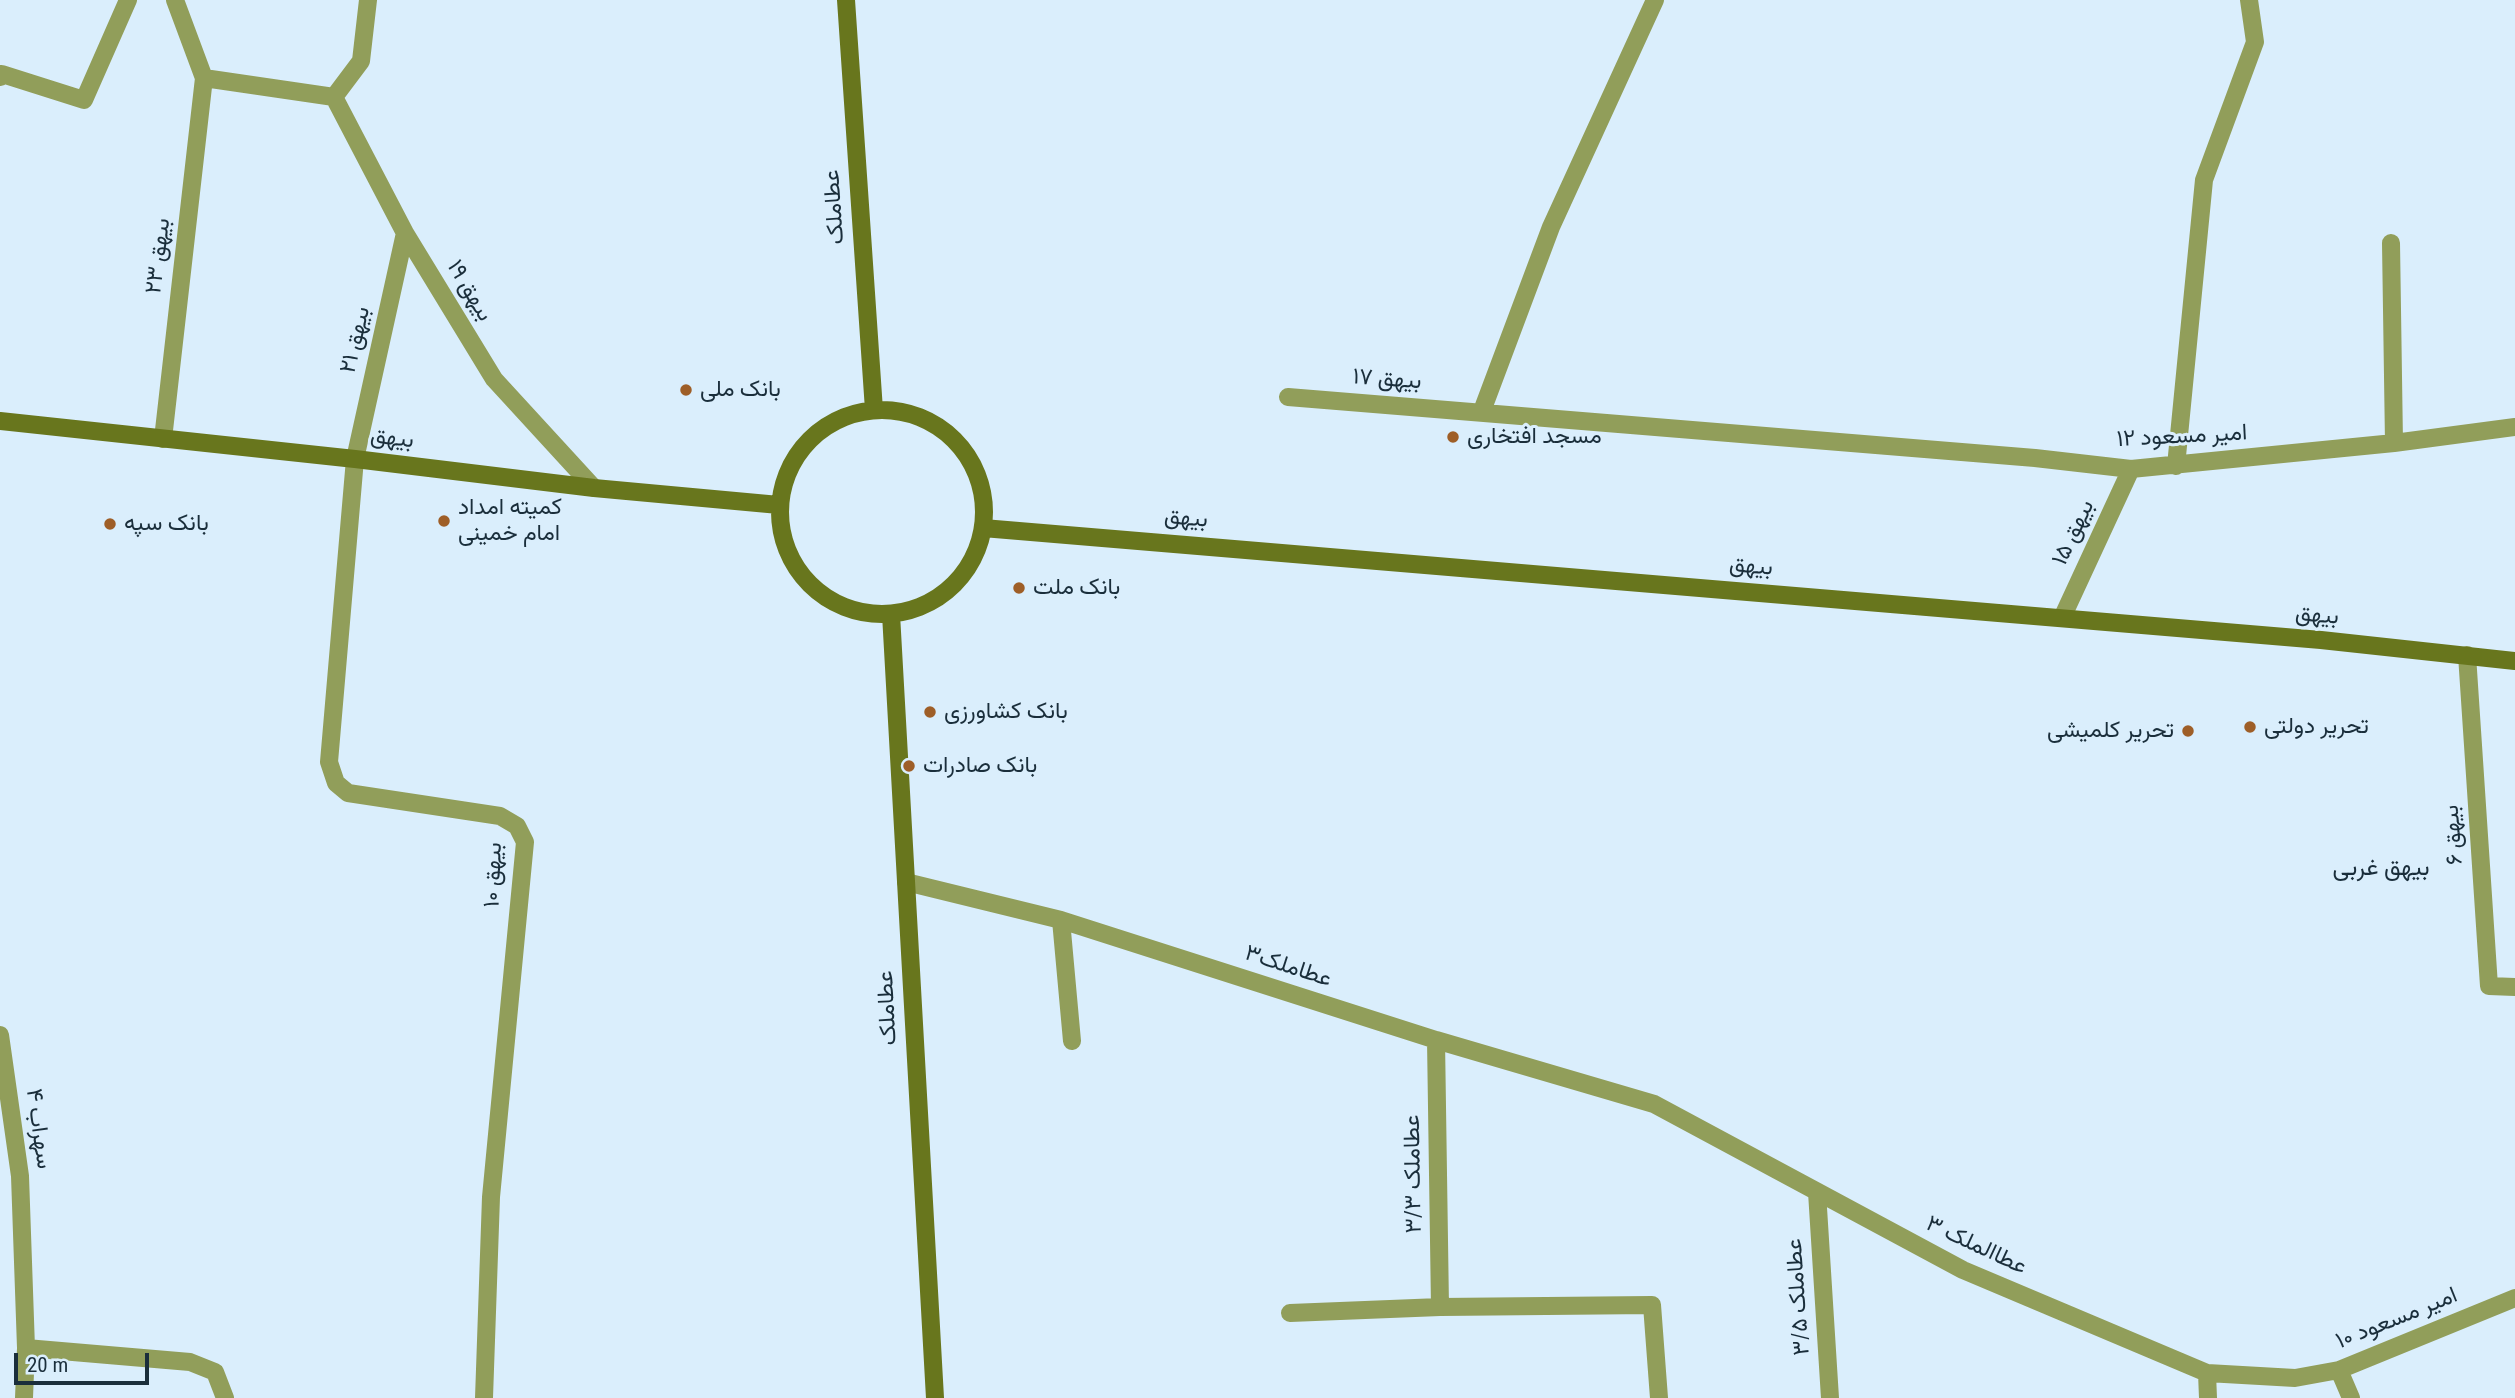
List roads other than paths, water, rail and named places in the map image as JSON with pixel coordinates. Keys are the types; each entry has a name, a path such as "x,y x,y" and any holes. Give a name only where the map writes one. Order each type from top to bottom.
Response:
{"main road":[{"name":"عطاملک","path":"846,0 874,410"},
{"path":"874,410 904,412 933,424 957,443 974,468 984,498 983,528 974,557 953,586 925,605 891,614 856,612 824,597 798,573 782,541 779,505 785,477 799,452 819,431 845,416 874,410"},
{"name":"بیهق","path":"0,421 594,488 779,505"},
{"name":"بیهق","path":"983,528 2320,640 2515,660"},
{"name":"عطاملک","path":"891,614 935,1398"}],"street":[{"path":"0,77 2,74 85,100 128,0"},
{"path":"175,0 204,78 334,97 361,61 368,0"},
{"path":"1482,411 1551,227 1655,0"},
{"path":"2175,466 2204,180 2255,41 2249,0"},
{"name":"بیهق ۲۳","path":"163,439 204,78"},
{"name":"بیهق ۱۹","path":"334,97 405,233 494,379 594,488"},
{"name":"بیهق ۲۱","path":"355,459 405,233"},
{"path":"2391,243 2394,443"},
{"name":"بیهق ۱۷","path":"1288,397 1810,440"},
{"name":"امیر مسعود ۱۲","path":"1810,440 2035,458 2131,469 2394,443 2515,427"},
{"name":"بیهق ۱۰","path":"355,459 329,762 336,783 348,793 500,816 517,826 524,842 491,1197 484,1398"},
{"name":"بیهق ۱۵","path":"2062,618 2131,469"},
{"name":"بیهق ۶","path":"2466,656 2489,986 2515,987"},
{"name":"عطاملک۳","path":"906,882 1061,920 1436,1041 1654,1104"},
{"path":"1061,920 1072,1041"},
{"name":"سهراب ۴","path":"0,1035 20,1176 26,1348 24,1398"},
{"name":"عطاملک ۳/۳","path":"1436,1041 1440,1307"},
{"name":"عطاالملک ۳","path":"1654,1104 1963,1270 2207,1373 2295,1378"},
{"name":"عطاملک ۳/۵","path":"1817,1192 1830,1398"},
{"name":"امیر مسعود ۱۰","path":"2295,1378 2339,1370 2515,1298"},
{"path":"1290,1313 1440,1307 1652,1305 1659,1398"},
{"path":"26,1348 190,1362 215,1372 225,1398"},
{"path":"2339,1370 2351,1398"},
{"path":"2207,1373 2207,1398"}],"place":[{"name":"بانک ملی","path":"686,390"},
{"name":"مسجد افتخاری","path":"1453,437"},
{"name":"کمیته امداد امام خمینی","path":"444,521"},
{"name":"بانک سپه","path":"110,524"},
{"name":"بانک ملت","path":"1019,588"},
{"name":"بانک کشاورزی","path":"930,712"},
{"name":"تحریر دولتی","path":"2250,727"},
{"name":"تحریر کلمیشی","path":"2188,731"},
{"name":"بانک صادرات","path":"909,766"}],"district":[{"name":"بیهق غربی","path":"2381,869"}]}
